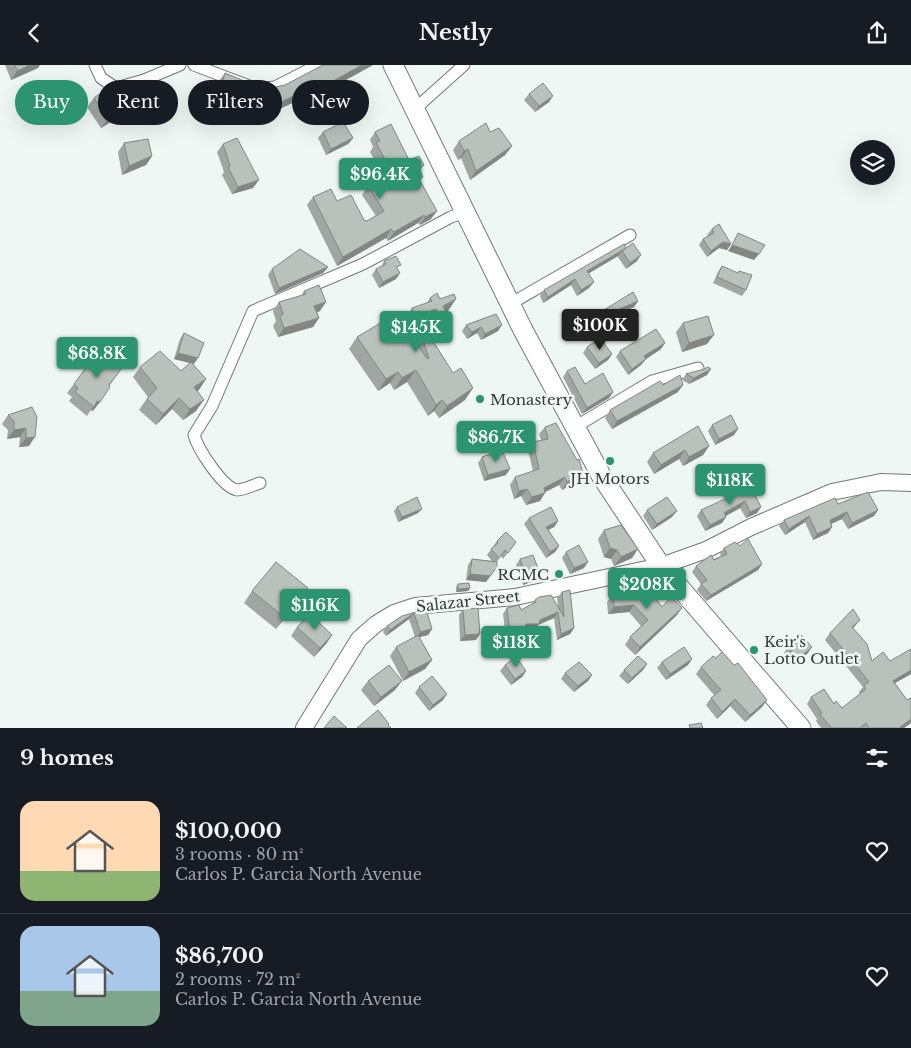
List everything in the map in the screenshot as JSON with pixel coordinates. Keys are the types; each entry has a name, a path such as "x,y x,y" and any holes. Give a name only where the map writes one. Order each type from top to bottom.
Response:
{"main road":[{"path":"393,65 510,304 602,477 661,566 801,728"}],"street":[{"path":"94,65 101,78 116,88 144,80 180,65"},
{"path":"194,65 257,89 275,87 318,65"},
{"path":"415,109 464,65"},
{"path":"260,483 240,490 230,488 210,465 197,445 194,435 212,406 253,311 363,264 451,217 465,212"},
{"path":"510,304 630,235"},
{"path":"575,427 652,381 698,368"},
{"name":"Salazar Street","path":"304,728 359,639 376,624 394,613 415,606 515,597 661,566 706,550 751,527 832,492 881,482 911,483"}],"building":[{"path":"15,65 30,65 17,71"},
{"path":"323,65 362,65 335,80 294,80"},
{"path":"225,73 242,80 223,80"},
{"path":"292,81 292,97 282,102 282,86"},
{"path":"543,83 553,96 539,106 529,94"},
{"path":"98,95 98,104 94,98"},
{"path":"486,123 490,132 499,128 512,146 476,171 468,149 464,151 459,141"},
{"path":"391,124 409,160 419,156 424,165 419,168 423,177 419,179 437,211 425,217 424,215 394,232 391,229 343,257 313,197 331,189 337,201 351,195 364,220 367,221 384,211 368,186 392,172 376,143 380,141 375,132"},
{"path":"337,125 345,125 353,138 331,149 323,132"},
{"path":"237,138 259,180 238,187 228,167 230,166 223,144"},
{"path":"148,139 152,156 129,166 124,143"},
{"path":"719,224 731,244 723,242 711,251 703,239 714,233 712,229"},
{"path":"738,233 765,245 759,254 732,245"},
{"path":"633,243 641,255 630,263 622,251"},
{"path":"624,244 626,248 587,271 594,282 581,290 575,279 548,297 544,290"},
{"path":"300,249 328,267 279,288 272,269"},
{"path":"396,256 401,265 396,267 400,273 383,282 376,269 386,264 384,261"},
{"path":"722,266 738,273 739,271 752,275 746,290 717,277"},
{"path":"319,285 326,302 314,306 319,318 284,328 280,317 283,314 279,302 306,294 304,291"},
{"path":"633,292 638,301 615,311 618,319 604,327 596,315"},
{"path":"437,293 440,299 454,294 456,299 443,306 449,318 444,321 436,309 426,313 435,330 428,333 453,373 461,368 473,388 447,406 442,400 436,405 416,370 402,378 398,372 386,379 357,337 397,313 427,359 429,358 412,308 432,301 430,298"},
{"path":"496,314 502,325 485,334 481,327 472,332 466,325"},
{"path":"708,316 714,335 689,343 683,323"},
{"path":"656,329 665,343 644,356 646,359 632,369 620,351"},
{"path":"184,333 204,343 198,358 178,353"},
{"path":"600,338 612,354 599,363 587,347"},
{"path":"98,351 122,368 109,385 110,387 100,402 97,401 94,407 75,392 78,388 74,384"},
{"path":"160,351 181,371 191,362 206,379 194,387 204,400 190,409 179,398 163,414 147,399 157,388 140,367"},
{"path":"575,367 585,384 603,373 613,392 587,408 567,371"},
{"path":"708,367 711,369 694,378 686,374 704,369"},
{"path":"680,375 683,385 617,421 610,410 660,381 663,385"},
{"path":"32,407 37,417 35,437 26,438 26,428 14,430 14,421 8,415"},
{"path":"731,415 738,429 719,439 712,425"},
{"path":"556,423 577,460 579,459 583,473 567,482 565,477 544,488 545,493 532,497 527,489 519,491 515,477 539,469 533,442 548,439 545,427"},
{"path":"698,426 709,446 689,457 685,450 661,465 653,453"},
{"path":"502,450 510,469 488,475 482,457"},
{"path":"744,490 747,494 753,491 761,507 750,512 745,501 724,513 726,517 710,525 701,510"},
{"path":"868,492 878,510 852,523 847,512 830,520 832,527 817,534 809,516 789,529 784,520 835,498 838,504"},
{"path":"417,497 422,509 402,517 397,507"},
{"path":"667,497 677,511 657,524 647,510"},
{"path":"551,507 558,521 546,527 559,546 550,552 529,518"},
{"path":"621,525 638,549 621,557 617,550 610,548 604,530"},
{"path":"506,532 516,542 508,553 505,550 499,558 491,549"},
{"path":"748,539 762,564 711,595 701,584 707,580 696,566 711,555 714,560 727,554 724,548 735,542 740,546"},
{"path":"579,545 588,562 574,568 566,552"},
{"path":"533,555 540,574 527,579 520,559"},
{"path":"472,559 497,562 497,567 490,576 470,574"},
{"path":"276,562 308,588 284,617 252,591"},
{"path":"649,576 654,596 662,607 671,597 682,608 640,647 630,637 648,620 634,605 614,607 613,594 642,591 639,578"},
{"path":"469,583 470,588 458,589 458,584"},
{"path":"570,590 574,628 561,634 558,612 540,620 539,624 526,624 524,638 511,640 507,608 519,605 521,610 536,602 535,600 539,597 551,595 564,617 562,592"},
{"path":"478,608 480,634 465,635 463,609"},
{"path":"426,609 432,629 420,632 414,613 390,630 387,626 402,616"},
{"path":"853,609 860,620 852,627 867,644 872,661 883,652 890,661 911,649 911,670 893,681 907,700 911,698 911,719 899,728 869,728 866,723 860,728 831,728 820,714 822,713 811,697 824,689 834,704 836,701 842,708 866,689 864,685 869,682 830,633"},
{"path":"310,614 332,635 320,648 297,627"},
{"path":"418,635 432,660 409,672 396,647"},
{"path":"801,635 812,647 798,659 788,647"},
{"path":"684,647 692,659 670,674 662,662"},
{"path":"722,652 734,665 738,663 767,700 750,715 735,699 722,712 711,698 721,690 701,667 713,656 716,658"},
{"path":"638,656 647,664 632,678 624,670"},
{"path":"516,657 526,671 515,679 505,665"},
{"path":"579,662 592,675 578,686 565,673"},
{"path":"389,665 402,681 381,697 368,681"},
{"path":"432,676 447,694 433,705 419,687"},
{"path":"378,710 391,728 357,728"},
{"path":"334,716 347,728 324,728"},
{"path":"701,723 703,728 690,728 689,725"}],"place":[{"name":"Monastery","path":"480,399"},
{"name":"JH Motors","path":"610,461"},
{"name":"RCMC","path":"559,574"},
{"name":"Keir's Lotto Outlet","path":"754,650"}]}
